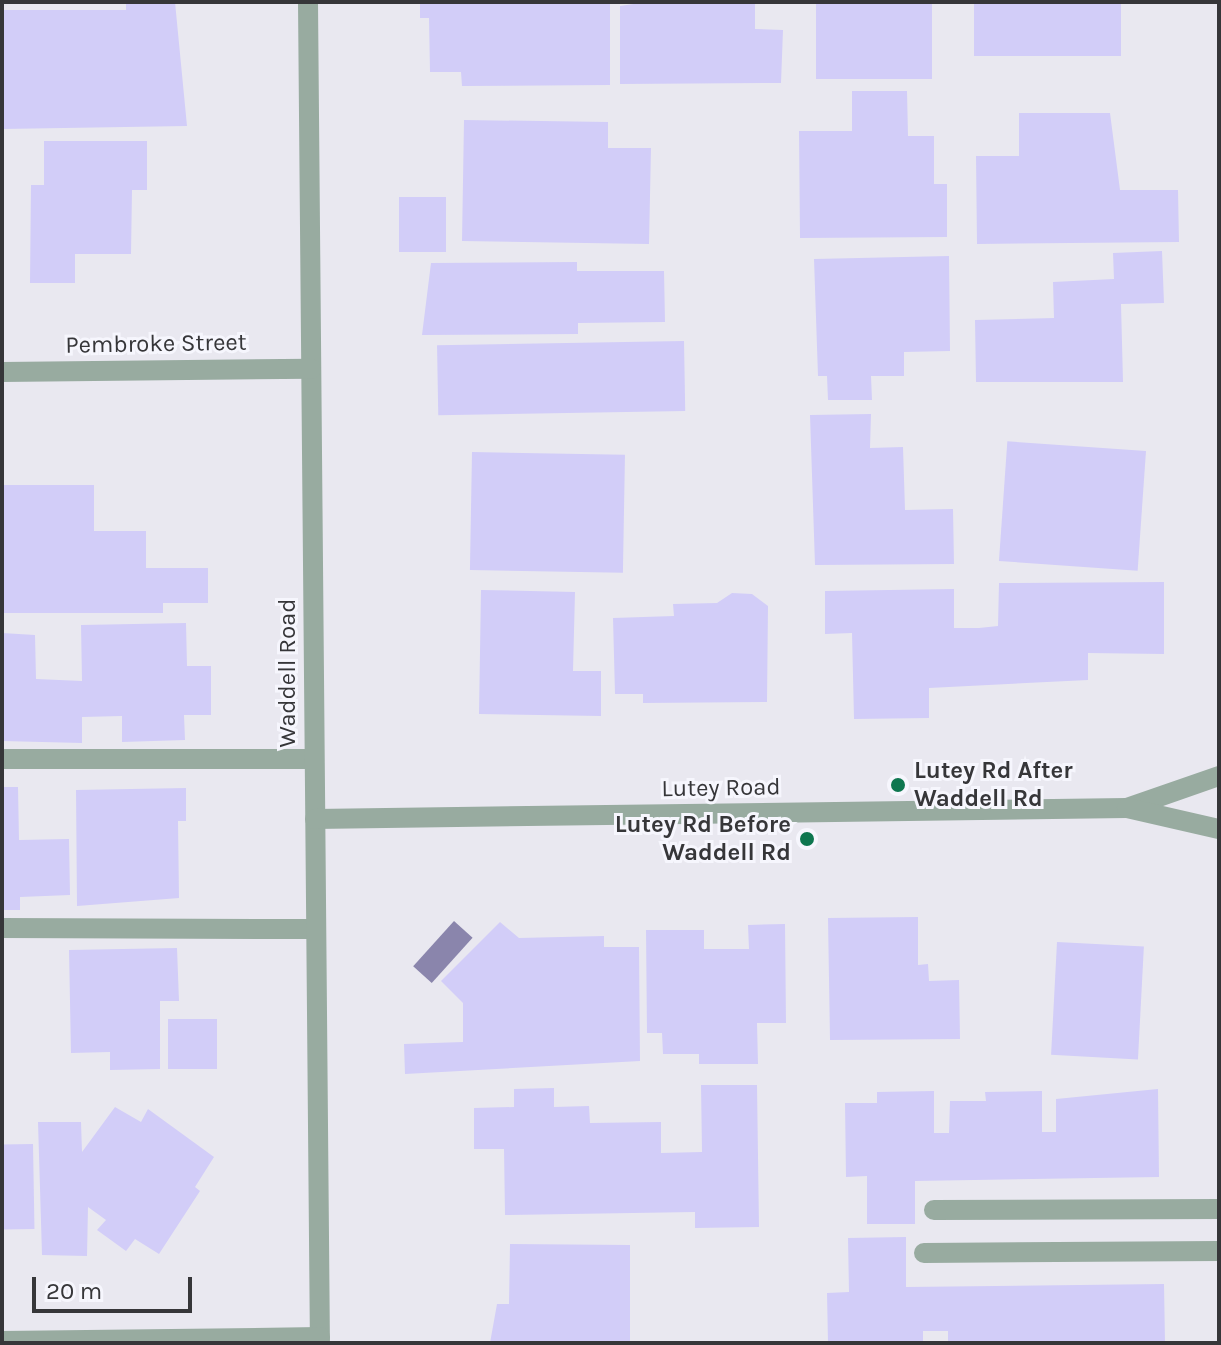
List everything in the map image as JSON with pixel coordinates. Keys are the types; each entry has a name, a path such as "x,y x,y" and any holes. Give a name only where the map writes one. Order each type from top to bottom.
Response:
{"street":[{"name":"Waddell Road","path":"308,2 320,1340"},
{"name":"Pembroke Street","path":"2,372 311,369"},
{"path":"2,759 314,759"},
{"name":"Lutey Road","path":"1127,808 1219,776"},
{"name":"Lutey Road","path":"315,819 1127,808 1219,829"},
{"path":"2,928 316,929"},
{"path":"934,1210 1219,1209"},
{"path":"924,1253 1219,1251"},
{"path":"2,1341 320,1340"}],"shaded area":[{"path":"454,921 473,938 432,983 413,966"}],"building":[{"path":"126,2 175,2 187,126 2,129 4,10 126,10"},
{"path":"420,2 610,2 610,85 462,86 461,72 430,72 429,18 420,18"},
{"path":"647,2 755,2 755,29 783,30 781,83 620,84 620,6"},
{"path":"816,2 932,2 932,79 816,79"},
{"path":"974,2 1121,2 1121,56 974,56"},
{"path":"852,91 907,91 908,136 934,136 934,184 947,184 947,237 800,238 799,131 852,131"},
{"path":"1019,113 1110,113 1120,190 1178,190 1179,242 977,244 976,156 1019,156"},
{"path":"464,120 608,122 608,148 651,148 649,244 462,241"},
{"path":"44,141 147,141 147,190 132,190 131,254 75,254 75,283 30,283 31,185 44,185"},
{"path":"399,197 446,197 446,252 399,252"},
{"path":"1162,251 1164,303 1121,304 1123,382 976,382 975,320 1054,318 1053,282 1114,279 1113,253"},
{"path":"949,256 950,351 904,352 904,376 871,376 872,400 828,400 827,376 818,376 814,259"},
{"path":"577,262 577,271 664,271 665,322 578,323 578,334 422,335 431,263"},
{"path":"684,341 685,411 438,415 437,345"},
{"path":"871,414 870,448 903,447 905,510 953,509 954,564 815,565 810,415"},
{"path":"1007,441 1146,451 1138,571 999,561"},
{"path":"472,452 625,455 623,573 470,570"},
{"path":"2,485 94,485 94,531 146,531 146,568 208,568 208,603 163,603 163,613 2,613"},
{"path":"1164,582 1164,654 1088,653 1088,680 929,688 929,718 854,719 852,633 825,634 825,591 954,589 954,628 979,628 998,626 999,583"},
{"path":"481,590 575,592 573,671 601,671 601,716 479,714"},
{"path":"732,593 752,594 768,606 767,702 643,703 643,694 615,694 613,618 674,616 673,604 717,603"},
{"path":"186,623 187,666 211,666 211,715 184,715 185,740 122,742 122,716 82,717 82,743 2,741 2,633 35,635 36,679 82,681 81,625"},
{"path":"2,787 18,787 19,840 69,839 70,895 20,897 20,910 2,910"},
{"path":"186,788 186,821 178,821 179,898 77,906 76,790"},
{"path":"918,917 918,965 928,964 929,981 959,980 960,1039 830,1040 828,918"},
{"path":"500,922 519,938 604,936 604,947 639,947 640,1061 405,1074 404,1044 463,1042 463,1003 441,981"},
{"path":"785,924 786,1023 757,1023 758,1064 699,1064 699,1054 663,1054 662,1033 647,1033 646,930 704,930 704,949 749,949 748,925"},
{"path":"1057,942 1144,947 1138,1059 1051,1055"},
{"path":"177,948 179,1001 160,1001 160,1069 110,1070 110,1052 71,1053 69,950"},
{"path":"168,1019 217,1019 217,1069 168,1069"},
{"path":"701,1085 757,1085 759,1227 695,1228 695,1212 505,1215 504,1149 474,1149 474,1108 514,1107 514,1089 554,1088 554,1107 589,1106 590,1123 661,1122 661,1153 702,1152"},
{"path":"1158,1089 1159,1177 915,1181 915,1224 867,1224 867,1176 846,1177 845,1103 877,1103 877,1092 934,1091 934,1133 949,1133 950,1101 986,1101 985,1092 1042,1091 1042,1132 1056,1132 1056,1099"},
{"path":"115,1107 141,1122 148,1109 214,1157 195,1187 200,1191 159,1254 135,1239 126,1251 97,1230 106,1220 88,1207 87,1256 42,1255 38,1122 81,1122 82,1152"},
{"path":"33,1144 34,1229 3,1230 2,1145"},
{"path":"906,1237 906,1287 1164,1284 1165,1343 948,1343 948,1331 923,1331 923,1343 828,1343 827,1293 849,1292 848,1238"},
{"path":"510,1244 630,1245 630,1343 490,1343 497,1304 509,1304"}],"place":[{"name":"Lutey Rd After Waddell Rd","path":"898,785"},
{"name":"Lutey Rd Before Waddell Rd","path":"807,839"}]}
